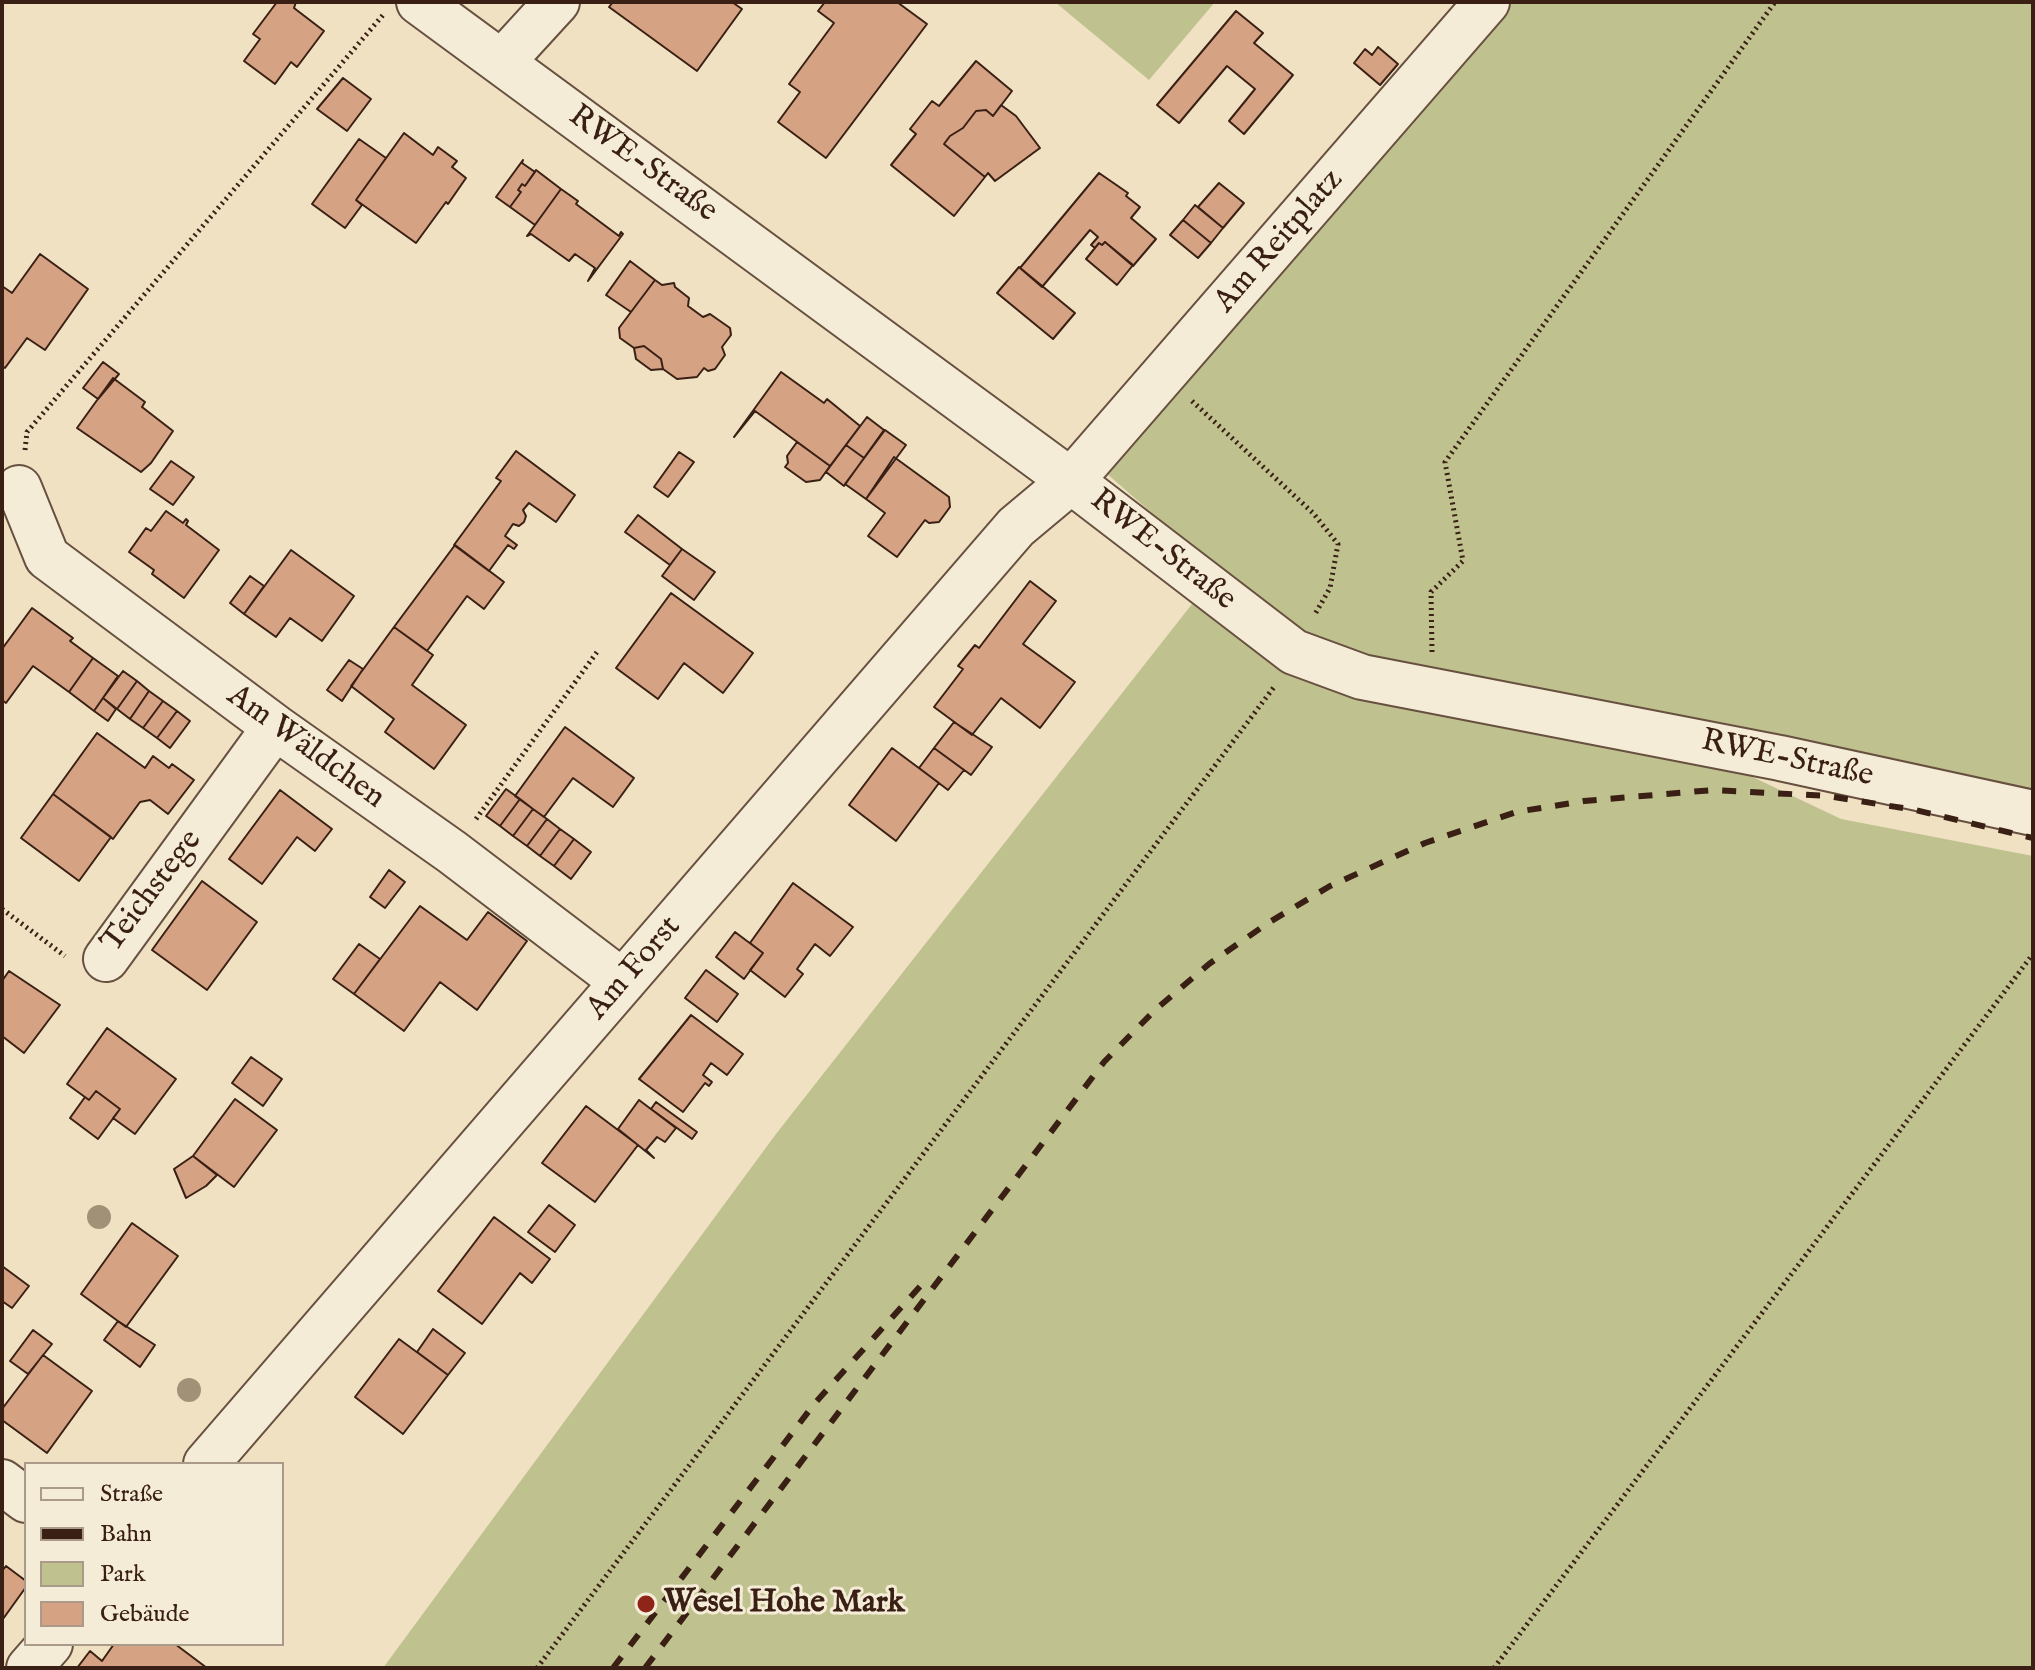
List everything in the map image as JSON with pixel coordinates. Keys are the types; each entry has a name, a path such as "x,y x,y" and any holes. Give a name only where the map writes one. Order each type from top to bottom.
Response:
{"street":[{"path":"502,62 557,2"},
{"name":"Am Reitplatz","path":"1071,481 1487,2"},
{"name":"RWE-Straße","path":"402,8 502,62 1071,481 1294,652 1362,677 1780,758 2033,813"},
{"name":"Am Forst","path":"208,1462 1016,527 1071,481"},
{"name":"Am Wäldchen","path":"19,488 47,557 275,727 452,852 623,982"},
{"name":"Teichstege","path":"106,959 275,727"},
{"path":"2,1482 24,1498"},
{"path":"29,1668 48,1646"}],"path":[{"path":"1433,689 1431,592 1463,561 1445,462 1775,2"},
{"path":"19,488 27,432 402,8"},
{"path":"537,1668 1268,698 1330,588 1338,544 1313,513 1164,376"},
{"path":"452,852 597,652"},
{"name":"Teichstege","path":"2,909 78,966 87,967 106,959"},
{"path":"1494,1668 2033,954"}],"green space":[{"path":"1055,2 1215,2 1149,80"},
{"path":"1510,2 2033,2 2033,792 1370,658 1318,642 1218,571 1105,472"},
{"path":"1192,604 1276,660 1738,770 1841,819 2033,856 2033,1668 383,1668 776,1134"}],"building":[{"path":"277,2 296,2 294,8 324,31 297,67 291,62 275,84 244,61 260,39 253,34"},
{"path":"613,2 732,2 742,9 697,71 609,7"},
{"path":"825,2 897,2 927,24 826,158 778,122 800,92 789,84 834,23 818,11"},
{"path":"1236,11 1263,33 1254,43 1293,75 1244,134 1229,121 1255,89 1227,66 1179,123 1157,105"},
{"path":"1378,47 1398,64 1380,85 1354,63 1365,49 1372,55"},
{"path":"976,61 1012,91 993,116 986,110 976,111 963,128 944,144 985,177 954,216 891,165 916,134 910,129 932,101 939,106"},
{"path":"343,78 371,99 347,131 317,109"},
{"path":"1001,105 1016,116 1040,148 995,181 988,173 985,177 944,144 963,128 976,111 986,110 993,116"},
{"path":"404,133 433,155 438,147 457,161 452,167 466,178 416,243 356,200"},
{"path":"359,139 386,158 356,200 362,205 345,228 312,204"},
{"path":"523,160 522,163 535,172 525,186 522,184 518,190 521,192 510,207 496,197"},
{"path":"536,170 561,189 535,225 510,207 521,192 518,190 522,184 525,186"},
{"path":"1099,173 1128,193 1126,196 1140,207 1131,218 1156,239 1133,266 1105,242 1095,248 1091,245 1098,237 1090,230 1042,287 1020,268"},
{"path":"1219,183 1244,203 1223,228 1198,207"},
{"path":"561,189 619,236 621,232 623,234 588,281 595,268 575,254 569,261 531,234 527,236"},
{"path":"1195,205 1223,228 1211,243 1183,220"},
{"path":"1183,220 1211,243 1198,258 1170,235"},
{"path":"1105,242 1133,265 1117,285 1086,259 1099,243 1102,245"},
{"path":"40,254 88,289 45,350 27,338 5,368 2,366 2,286 12,293"},
{"path":"630,261 655,280 631,312 606,295"},
{"path":"1019,267 1075,313 1053,339 997,293"},
{"path":"655,280 662,285 674,283 689,298 688,306 703,317 710,314 730,328 731,335 722,347 725,355 715,369 708,371 704,368 697,377 677,379 663,369 661,359 644,346 634,348 620,338 619,328"},
{"path":"644,346 661,359 663,369 651,370 636,359 634,348"},
{"path":"103,362 119,374 98,399 83,388"},
{"path":"781,372 824,403 827,399 860,426 830,466 755,411 734,437"},
{"path":"113,378 145,402 142,407 173,431 141,472 77,428"},
{"path":"867,417 884,430 864,458 846,445"},
{"path":"885,430 906,445 866,499 845,484"},
{"path":"797,442 830,466 820,480 806,482 785,467 787,456"},
{"path":"846,445 864,458 844,486 826,472"},
{"path":"516,451 575,495 556,522 529,503 523,510 526,516 524,522 519,526 513,524 505,536 517,545 514,549 508,545 489,571 454,545 501,481 496,478"},
{"path":"679,452 694,462 668,497 654,487"},
{"path":"894,457 949,497 950,507 939,522 929,523 925,520 897,557 868,536 885,513 866,499"},
{"path":"171,461 194,477 173,505 150,489"},
{"path":"166,511 183,523 186,519 186,525 219,550 184,598 129,552 146,528 151,531"},
{"path":"638,515 682,549 670,565 625,532"},
{"path":"455,545 504,582 484,609 467,596 427,651 394,627"},
{"path":"682,549 715,572 694,600 662,576"},
{"path":"291,550 354,596 322,641 290,618 276,637 244,614"},
{"path":"250,576 264,586 244,614 230,603"},
{"path":"1030,581 1056,601 1023,644 1075,682 1040,728 1001,698 972,735 934,707 963,669 958,666 975,645 979,648"},
{"path":"671,593 753,653 723,693 684,663 658,699 616,668"},
{"path":"32,608 73,638 70,641 93,658 69,692 33,666 6,703 2,700 2,649"},
{"path":"394,627 433,655 412,685 466,725 434,769 385,732 394,719 351,686"},
{"path":"93,658 118,676 94,711 69,692"},
{"path":"349,660 363,669 342,701 327,690"},
{"path":"123,671 137,681 117,709 103,698"},
{"path":"137,681 149,691 130,719 117,709"},
{"path":"149,691 163,701 143,728 130,719"},
{"path":"103,698 116,709 108,721 94,711"},
{"path":"163,701 177,711 157,738 143,728"},
{"path":"177,711 190,721 170,748 157,738"},
{"path":"954,722 992,747 971,775 934,748"},
{"path":"565,727 634,778 613,807 573,778 544,817 515,796"},
{"path":"97,733 145,768 153,756 169,768 172,764 194,780 168,814 150,800 140,802 113,839 53,794"},
{"path":"892,748 939,783 896,841 849,805"},
{"path":"934,748 964,770 948,790 919,768"},
{"path":"506,789 520,799 500,826 486,816"},
{"path":"280,790 332,829 315,851 297,837 262,884 229,859"},
{"path":"53,794 111,837 79,881 21,838"},
{"path":"520,799 533,809 513,836 500,826"},
{"path":"533,809 547,819 527,846 513,836"},
{"path":"547,819 560,829 540,856 527,846"},
{"path":"560,829 574,839 554,866 540,856"},
{"path":"574,839 591,852 571,879 554,866"},
{"path":"389,870 405,882 385,908 370,897"},
{"path":"202,881 257,922 207,990 152,950"},
{"path":"793,883 853,927 830,956 815,944 797,969 803,974 785,997 750,970 763,953 750,943"},
{"path":"420,906 467,940 488,912 527,941 477,1010 440,982 404,1031 354,994"},
{"path":"735,932 763,953 744,979 716,957"},
{"path":"359,944 380,959 354,994 333,979"},
{"path":"706,970 738,994 717,1022 685,998"},
{"path":"9,971 60,1005 24,1053 2,1036 2,981"},
{"path":"691,1015 743,1054 727,1075 711,1063 703,1075 712,1082 709,1086 705,1083 683,1112 639,1079"},
{"path":"107,1028 176,1079 135,1134 113,1118 120,1109 96,1091 89,1100 67,1084"},
{"path":"251,1057 282,1079 263,1106 232,1083"},
{"path":"96,1091 120,1109 98,1139 70,1118 85,1097 89,1100"},
{"path":"235,1099 277,1130 234,1187 193,1156"},
{"path":"639,1100 676,1128 665,1142 657,1137 646,1150 654,1158 618,1129"},
{"path":"656,1102 697,1132 692,1139 651,1109"},
{"path":"586,1106 638,1145 595,1202 542,1163"},
{"path":"193,1156 217,1175 186,1198 174,1169"},
{"path":"549,1205 575,1225 555,1252 528,1232"},
{"path":"494,1217 550,1259 532,1283 520,1273 482,1324 438,1291"},
{"path":"132,1223 178,1256 126,1327 81,1294"},
{"path":"2,1266 29,1286 12,1308 2,1301"},
{"path":"118,1321 155,1345 140,1367 104,1340"},
{"path":"433,1329 465,1353 448,1375 417,1352"},
{"path":"33,1330 52,1344 28,1374 10,1361"},
{"path":"399,1339 448,1375 403,1434 355,1397"},
{"path":"43,1355 92,1391 47,1453 2,1420 2,1409"},
{"path":"6,1566 24,1580 24,1590 3,1619 2,1571"},
{"path":"113,1646 178,1646 207,1668 77,1668 90,1651 102,1661"}],"railway":[{"path":"645,1668 1104,1062 1155,1010 1209,964 1268,923 1330,886 1425,843 1516,812 1584,801 1713,790 1828,796 1915,810 2033,838"},
{"path":"613,1668 815,1403 924,1282"}],"place":[{"name":"Wesel Hohe Mark","path":"646,1604"}]}
